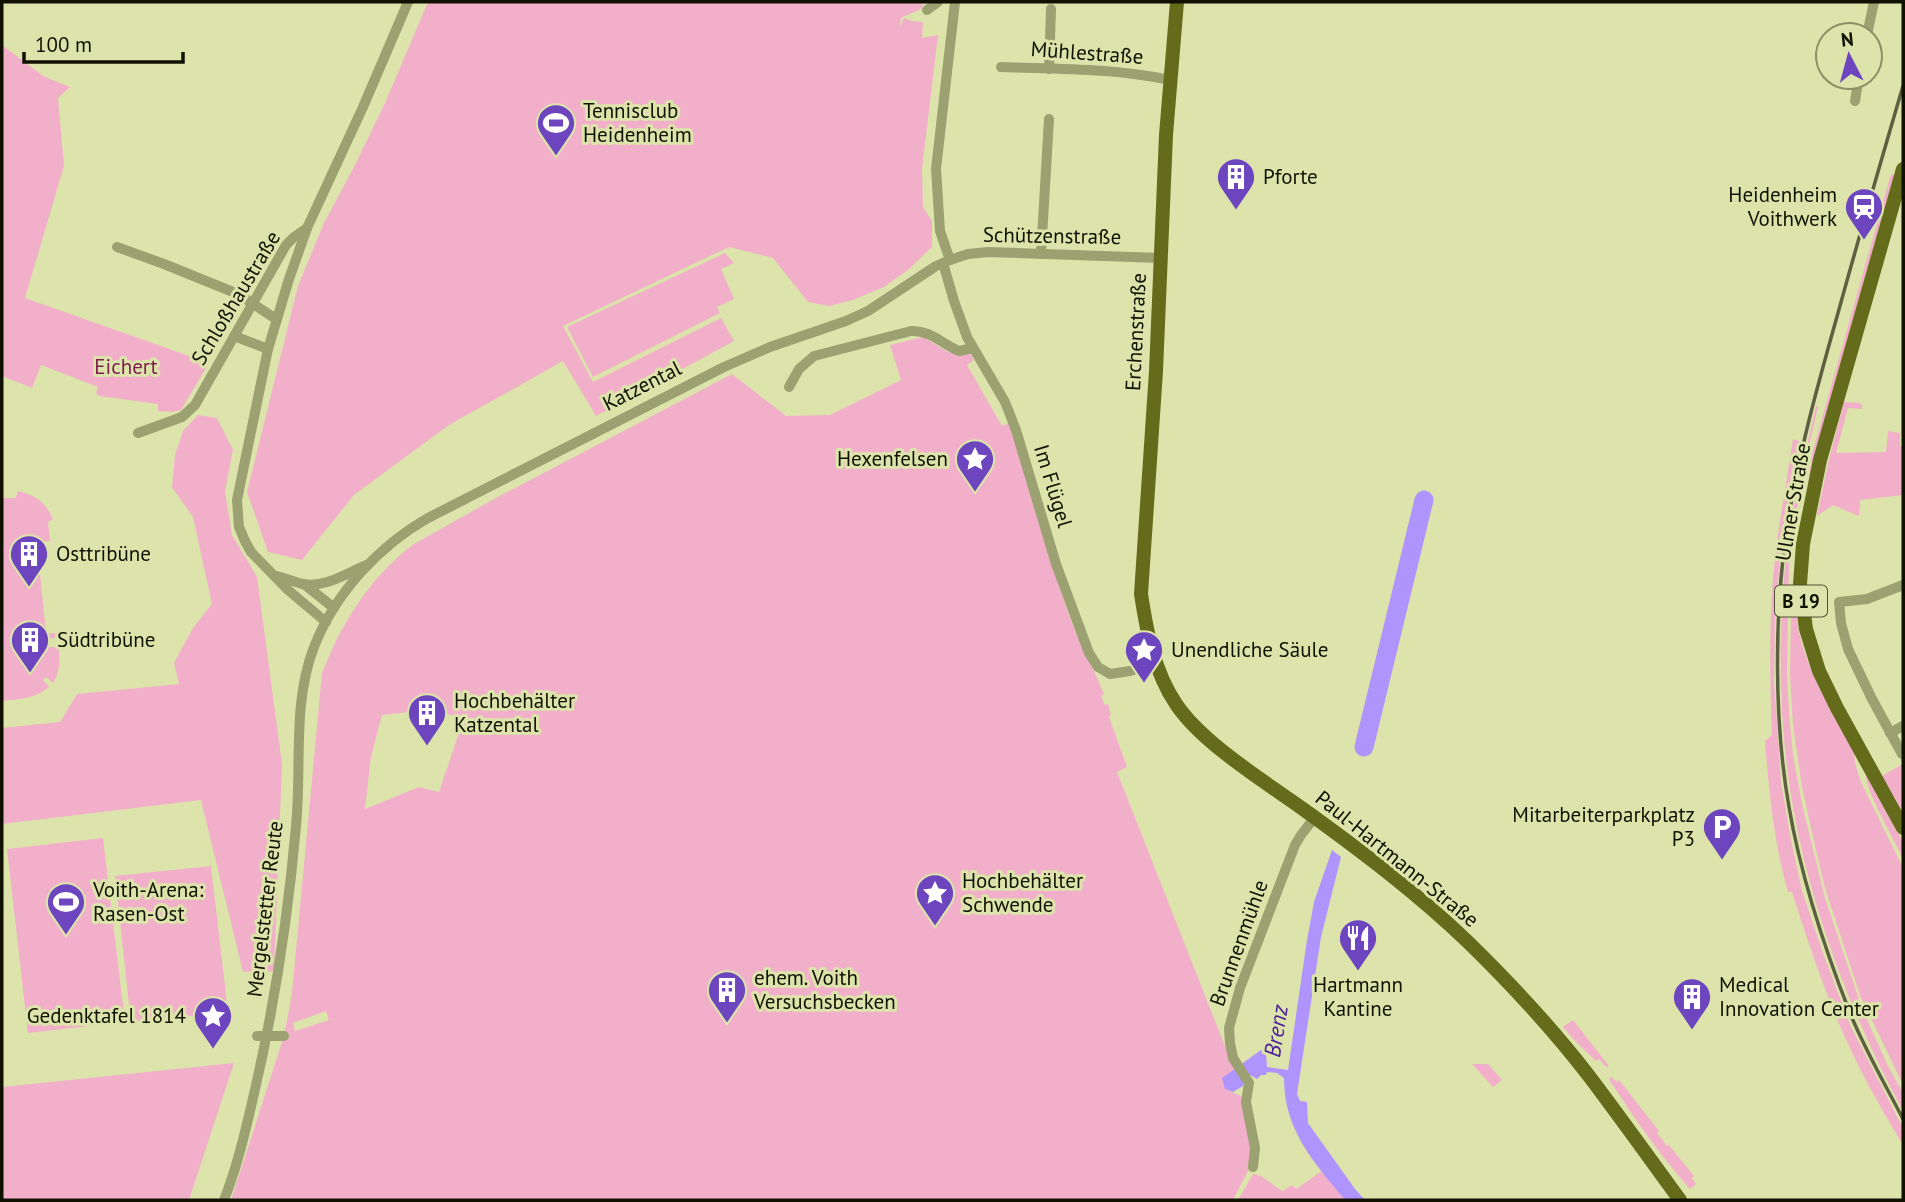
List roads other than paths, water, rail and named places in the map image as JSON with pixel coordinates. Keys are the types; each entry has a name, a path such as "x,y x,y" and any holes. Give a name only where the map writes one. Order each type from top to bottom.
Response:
{"main road":[{"name":"Erchenstraße","path":"1156,663 1146,630 1141,594 1156,371 1170,80 1177,2"},
{"name":"Ulmer Straße","path":"1903,169 1820,460 1803,544 1800,584 1806,629 1819,671 1842,719 1903,828"},
{"name":"Paul-Hartmann-Straße","path":"1156,663 1170,694 1190,722 1249,770 1376,863 1447,922 1532,1008 1588,1075 1680,1200"}],"street":[{"name":"Schloßhaustraße","path":"138,433 182,417 191,409 288,242 307,228 408,2"},
{"path":"927,10 937,2"},
{"name":"Im Flügel","path":"956,2 936,169 940,232 959,317 973,348 1005,402 1016,429 1056,564 1093,661 1110,674 1156,663"},
{"path":"1870,21 1874,2"},
{"path":"1049,69 1051,9"},
{"name":"Mühlestraße","path":"1000,67 1085,70 1170,80"},
{"path":"1855,101 1857,91"},
{"path":"1041,254 1049,119"},
{"path":"307,228 268,349 237,508 239,527 245,541 261,563 326,622"},
{"path":"117,247 238,294 276,319"},
{"name":"Schützenstraße","path":"946,261 968,254 988,252 1161,258"},
{"name":"Katzental","path":"326,622 349,587 369,564 403,534 428,518 724,367 770,347 867,312 946,261"},
{"path":"789,387 799,369 814,356 911,331 932,334 959,351 973,348"},
{"path":"233,336 268,349"},
{"name":"Katzental","path":"276,576 304,584 328,582 369,564"},
{"name":"Katzental","path":"304,584 334,608"},
{"path":"1902,754 1848,649 1839,602 1867,599 1903,585"},
{"name":"Mergelstetter Reute","path":"224,1200 235,1173 287,913 297,824 300,701 309,660 326,622"},
{"path":"1890,733 1903,726"},
{"name":"Brunnenmühle","path":"1253,1167 1255,1148 1247,1106 1249,1083 1237,1067 1231,1051 1231,1020 1240,988 1296,845 1315,817"},
{"path":"262,1036 284,1036"}],"waterway":[{"name":"Brenz","path":"1364,747 1424,500"}],"railway":[{"path":"1903,86 1809,420 1787,528 1778,631 1778,704 1784,774 1807,886 1822,937 1850,1013 1903,1119"}],"place":[{"name":"Tennisclub Heidenheim","path":"556,157"},
{"name":"Pforte","path":"1236,211"},
{"name":"Heidenheim Voithwerk","path":"1864,241"},
{"name":"Hexenfelsen","path":"975,493"},
{"name":"Osttribüne","path":"29,588"},
{"name":"Südtribüne","path":"30,674"},
{"name":"Unendliche Säule","path":"1144,684"},
{"name":"Hochbehälter Katzental","path":"427,747"},
{"name":"Mitarbeiterparkplatz P3","path":"1722,861"},
{"name":"Hochbehälter Schwende","path":"935,927"},
{"name":"Voith-Arena: Rasen-Ost","path":"66,936"},
{"name":"Hartmann Kantine","path":"1358,972"},
{"name":"ehem. Voith Versuchsbecken","path":"727,1024"},
{"name":"Medical Innovation Center","path":"1692,1031"},
{"name":"Gedenktafel 1814","path":"213,1050"}],"park label":[{"name":"Eichert","path":"126,367"}]}
